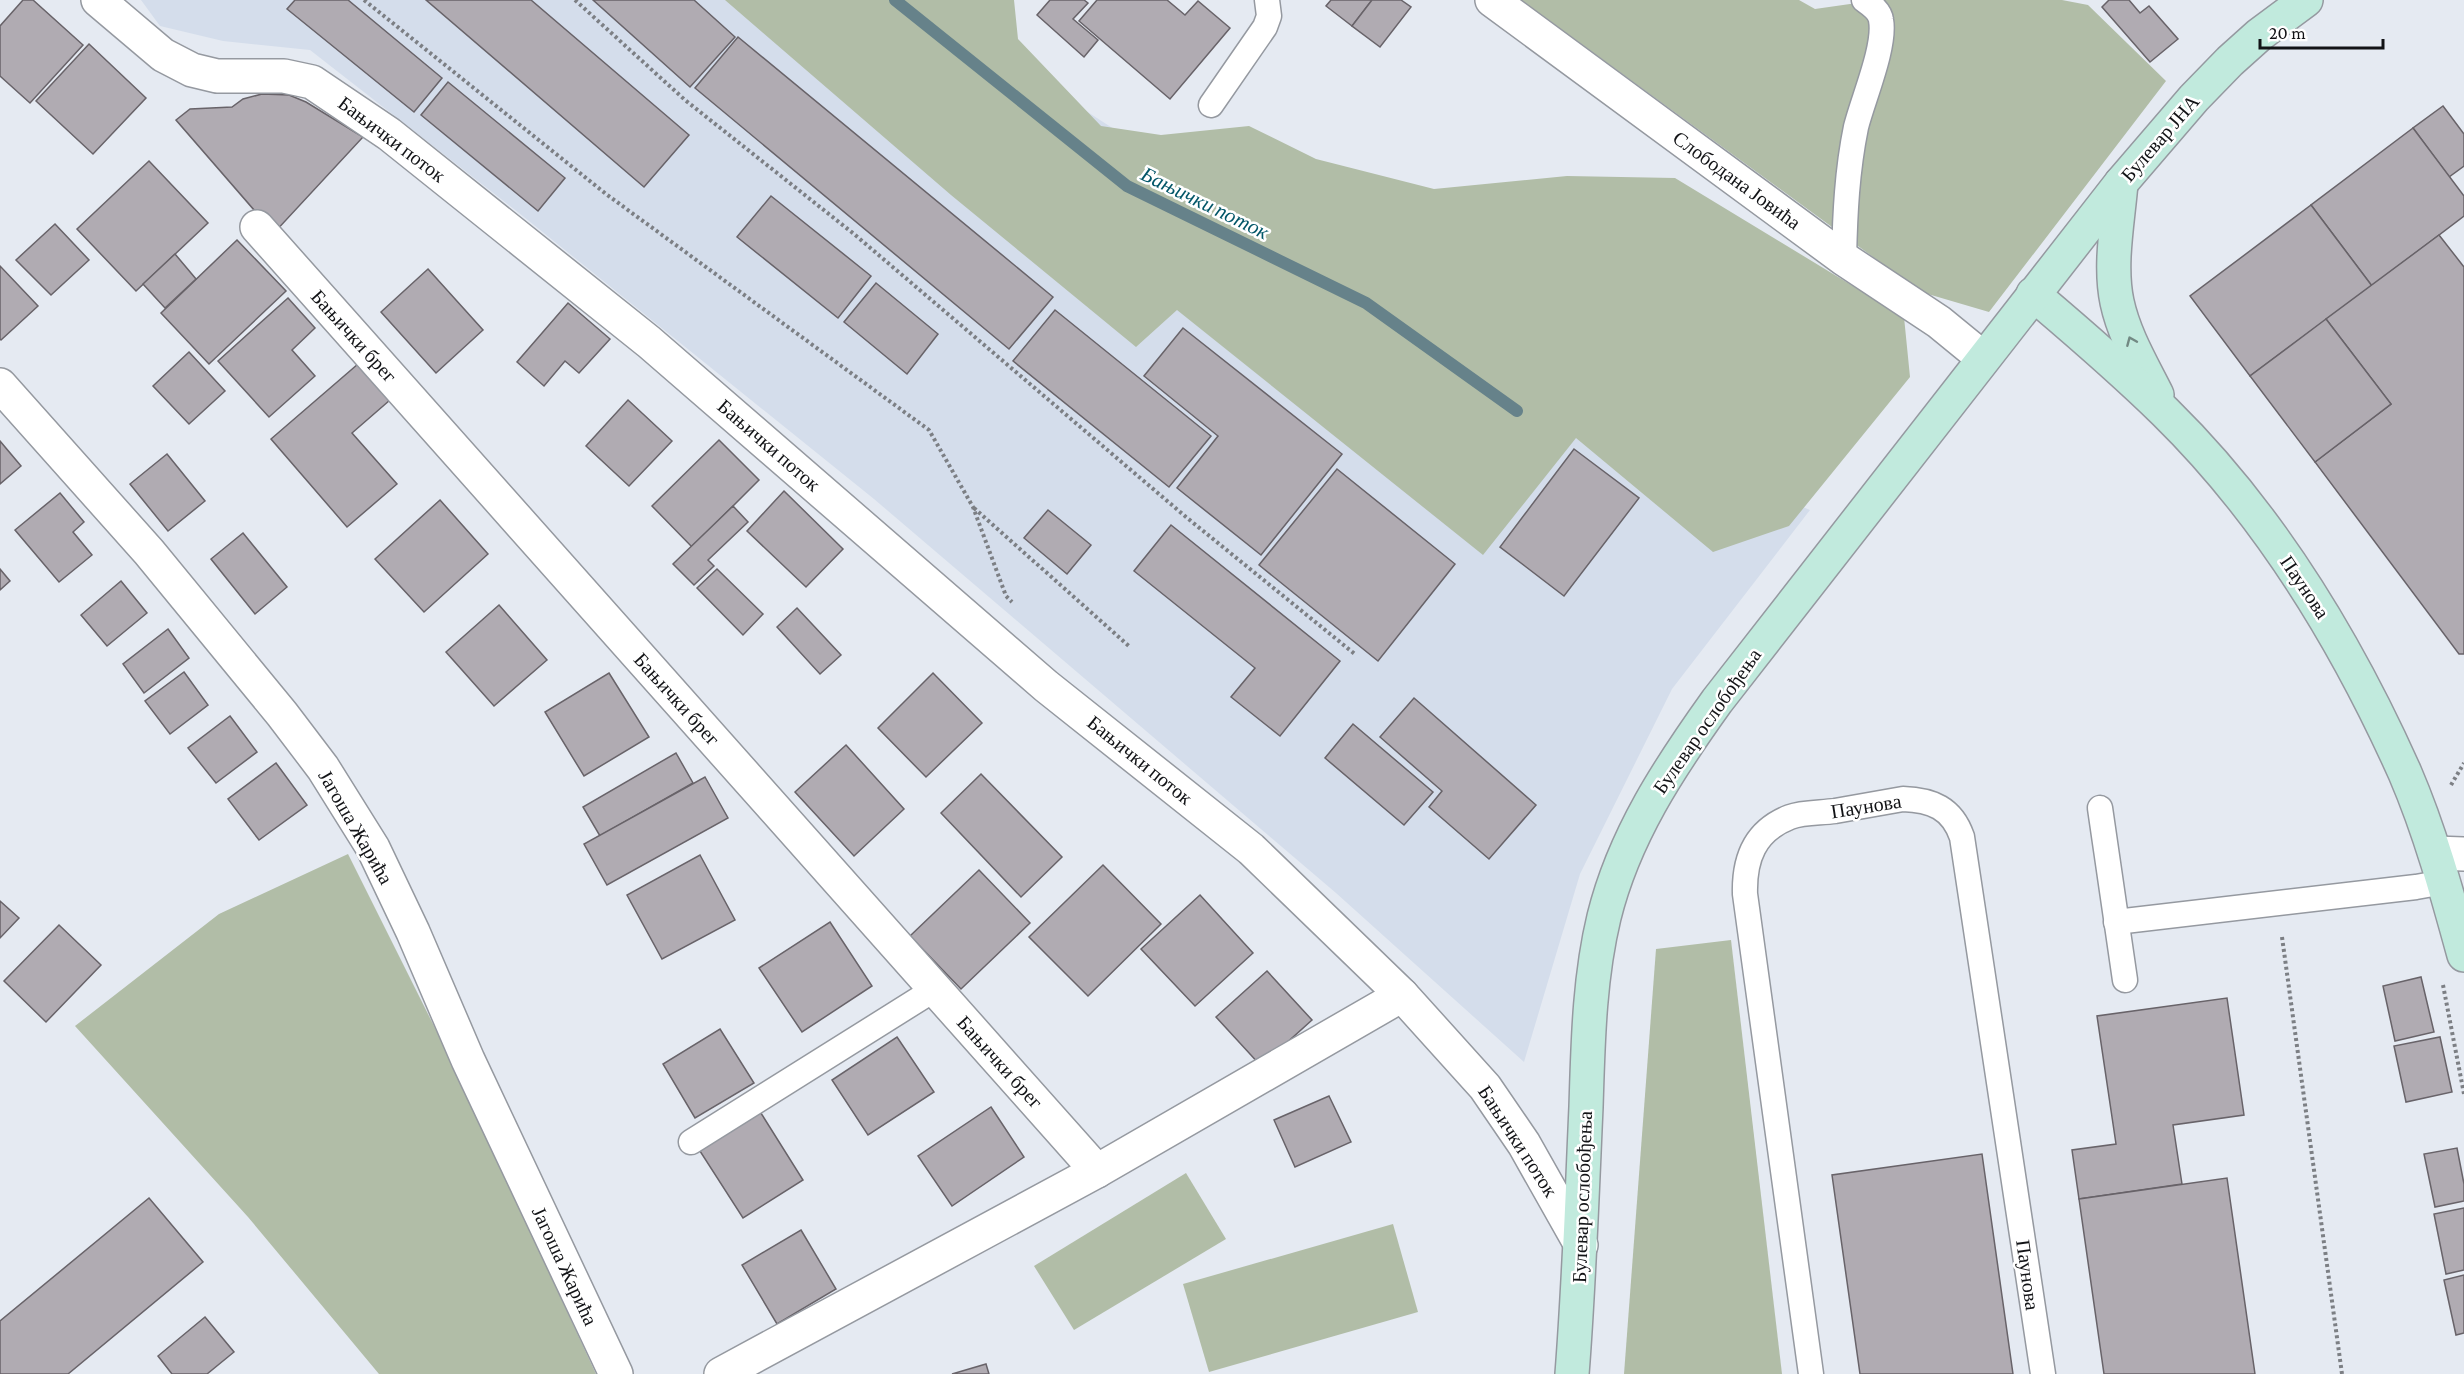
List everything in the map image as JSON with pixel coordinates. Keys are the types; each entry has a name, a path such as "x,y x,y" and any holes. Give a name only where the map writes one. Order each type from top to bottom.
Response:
{"main road":[{"name":"Булевар ЈНА","path":"2033,294 2121,183 2194,98 2230,61 2306,0"},
{"path":"2121,183 2113,272 2117,303 2130,342 2166,412"},
{"name":"Булевар ослобођења","path":"1572,1374 1581,1245 1593,983 1604,918 1622,863 1640,822 1666,774 1717,701 2033,294"},
{"name":"Паунова","path":"2033,294 2166,412 2222,474 2274,541 2320,608 2348,657 2447,863 2464,954"}],"street":[{"name":"Бањички поток","path":"98,0 163,55 192,70 217,76 284,75 312,82 389,134 650,342 1046,686 1251,849 1402,995 1485,1087 1524,1144 1581,1245"},
{"name":"Слободана Јовића","path":"1492,0 1844,259 1939,322 1983,358"},
{"name":"Бањички брег","path":"257,227 1097,1171"},
{"name":"Јагоша Жарића","path":"0,385 149,552 282,714 322,768 374,848 468,1060 616,1374"},
{"path":"720,1374 1097,1171 1402,995"}],"lane":[{"path":"1211,105 1265,27 1269,16 1267,0"},
{"path":"1844,259 1847,173 1857,125 1881,44 1881,19 1876,10 1864,0"},
{"name":"Паунова","path":"1811,1374 1744,874 1748,858 1758,840 1772,827 1791,817 1903,799 1922,800 1942,809 1956,821 1962,837 2043,1374"},
{"path":"2100,808 2125,980"},
{"path":"2116,922 2278,903 2447,863"},
{"path":"691,1142 934,989"}],"path":[{"path":"364,0 606,194 929,430 973,507 1006,596 1013,603"},
{"path":"575,0 686,100 854,234 1186,517 1356,655"},
{"path":"973,507 1130,647"},
{"path":"2451,784 2464,763"},
{"path":"2278,903 2342,1374"},
{"path":"2442,980 2464,1094"}],"shaded area":[{"path":"141,0 914,0 1148,151 1671,451 1810,510 1672,689 1580,874 1524,1062 1336,893 874,499 519,213 310,50 223,41 160,26"}],"green space":[{"path":"725,0 1014,0 1018,39 1101,126 1161,135 1249,126 1316,159 1434,189 1567,176 1675,178 1904,317 1910,377 1789,526 1713,552 1576,438 1483,555 1177,310 1136,347 951,195"},
{"path":"1521,0 1799,0 1815,9 1878,0 2062,0 2088,5 2166,81 1989,312 1921,292"},
{"path":"348,854 447,1052 596,1374 379,1374 248,1217 75,1026 219,914"},
{"path":"1731,940 1782,1374 1624,1374 1656,949"},
{"path":"1186,1173 1226,1239 1074,1330 1034,1266"},
{"path":"1393,1224 1418,1312 1209,1372 1183,1284"}],"building":[{"path":"23,0 33,0 83,45 30,103 0,76 0,26"},
{"path":"295,0 348,0 442,78 414,112 287,9"},
{"path":"426,0 531,0 689,135 644,187"},
{"path":"593,0 694,0 735,37 690,87"},
{"path":"1050,0 1084,0 1088,3 1073,19 1098,40 1084,57 1037,15"},
{"path":"1097,0 1167,0 1185,15 1198,1 1230,28 1170,99 1079,21"},
{"path":"1331,0 1372,0 1352,26 1326,6"},
{"path":"1372,0 1401,0 1411,7 1380,47 1352,26"},
{"path":"2109,0 2129,0 2140,13 2149,6 2178,39 2150,62 2102,7"},
{"path":"738,37 1053,297 1009,349 695,88"},
{"path":"89,44 146,98 93,154 36,101"},
{"path":"448,82 565,178 538,211 421,115"},
{"path":"262,94 289,95 306,102 363,137 274,233 176,120 190,109 232,107 243,99"},
{"path":"2443,106 2464,134 2464,166 2449,177 2413,128"},
{"path":"2413,128 2464,196 2464,216 2372,286 2311,205"},
{"path":"149,161 208,223 136,291 77,229"},
{"path":"771,196 871,276 838,318 737,237"},
{"path":"2311,205 2372,286 2250,376 2190,296"},
{"path":"55,224 89,260 51,295 16,260"},
{"path":"2439,235 2464,267 2464,654 2459,654 2315,462 2391,404 2326,319"},
{"path":"237,240 286,291 209,364 161,313"},
{"path":"175,254 196,279 165,308 143,284"},
{"path":"0,266 38,306 1,340 0,339"},
{"path":"428,269 483,330 436,373 381,312"},
{"path":"876,283 938,334 907,374 844,322"},
{"path":"288,298 315,328 292,350 315,376 269,417 218,361"},
{"path":"568,303 610,339 579,373 565,361 544,386 517,362"},
{"path":"1055,310 1211,436 1169,487 1013,361"},
{"path":"2326,319 2391,404 2315,462 2250,376"},
{"path":"1183,328 1342,454 1261,555 1177,488 1218,436 1144,376"},
{"path":"189,352 225,391 189,424 153,386"},
{"path":"358,364 390,400 352,433 397,484 347,527 271,439"},
{"path":"628,400 672,441 629,486 586,446"},
{"path":"719,440 759,480 692,547 652,506"},
{"path":"0,441 21,466 0,484"},
{"path":"1574,449 1639,498 1564,596 1500,547"},
{"path":"167,454 205,501 168,531 130,484"},
{"path":"1337,469 1455,564 1378,661 1259,565"},
{"path":"784,491 843,549 806,587 747,531"},
{"path":"60,493 84,522 73,532 92,555 59,582 15,530"},
{"path":"440,500 488,554 424,612 375,559"},
{"path":"733,506 748,522 708,560 714,566 694,585 673,564"},
{"path":"1048,510 1091,545 1067,574 1024,538"},
{"path":"1171,525 1340,661 1280,736 1231,697 1255,668 1134,571"},
{"path":"243,533 287,587 255,614 211,559"},
{"path":"0,569 10,581 0,590"},
{"path":"717,569 763,614 743,635 697,588"},
{"path":"121,581 147,613 107,646 81,615"},
{"path":"499,605 547,660 494,706 446,652"},
{"path":"797,608 841,655 820,674 777,627"},
{"path":"168,629 189,658 144,693 123,664"},
{"path":"184,672 208,705 170,734 145,701"},
{"path":"609,673 649,737 584,776 545,712"},
{"path":"933,673 982,723 926,777 878,728"},
{"path":"1414,698 1536,805 1489,859 1429,807 1442,791 1380,737"},
{"path":"230,716 257,752 216,783 188,748"},
{"path":"1353,724 1433,792 1404,825 1325,758"},
{"path":"846,745 904,809 854,856 795,792"},
{"path":"676,753 693,783 600,836 583,807"},
{"path":"276,763 307,805 259,840 228,799"},
{"path":"981,774 1062,857 1021,897 941,813"},
{"path":"705,777 728,818 607,885 584,844"},
{"path":"700,855 735,920 662,959 627,895"},
{"path":"1103,865 1161,924 1088,996 1029,937"},
{"path":"979,870 1030,923 961,989 910,936"},
{"path":"1200,895 1253,953 1195,1006 1141,949"},
{"path":"0,901 19,918 0,938"},
{"path":"830,922 872,986 802,1032 759,968"},
{"path":"59,925 101,965 46,1022 4,981"},
{"path":"1267,971 1312,1020 1261,1066 1216,1017"},
{"path":"2421,977 2434,1032 2395,1041 2383,986"},
{"path":"2227,998 2244,1115 2173,1125 2182,1184 2079,1199 2072,1150 2116,1144 2097,1016"},
{"path":"720,1029 754,1083 695,1118 663,1064"},
{"path":"897,1037 934,1092 868,1135 832,1080"},
{"path":"2440,1037 2452,1092 2406,1102 2394,1046"},
{"path":"1329,1096 1351,1142 1295,1167 1274,1120"},
{"path":"991,1107 1024,1157 952,1206 918,1156"},
{"path":"759,1110 803,1180 743,1218 698,1148"},
{"path":"2457,1148 2464,1184 2464,1201 2435,1207 2424,1154"},
{"path":"1982,1154 2013,1374 1860,1374 1832,1175"},
{"path":"2227,1178 2255,1374 2104,1374 2079,1199"},
{"path":"149,1198 203,1262 68,1374 0,1374 0,1321"},
{"path":"2464,1208 2464,1270 2446,1274 2434,1214"},
{"path":"801,1230 836,1289 777,1324 742,1265"},
{"path":"2464,1275 2464,1333 2456,1335 2444,1280"},
{"path":"205,1317 234,1352 207,1374 172,1374 158,1356"},
{"path":"986,1364 989,1374 952,1374"}],"waterway":[{"name":"Бањички поток","path":"895,0 1127,186 1366,303 1517,411"}]}
